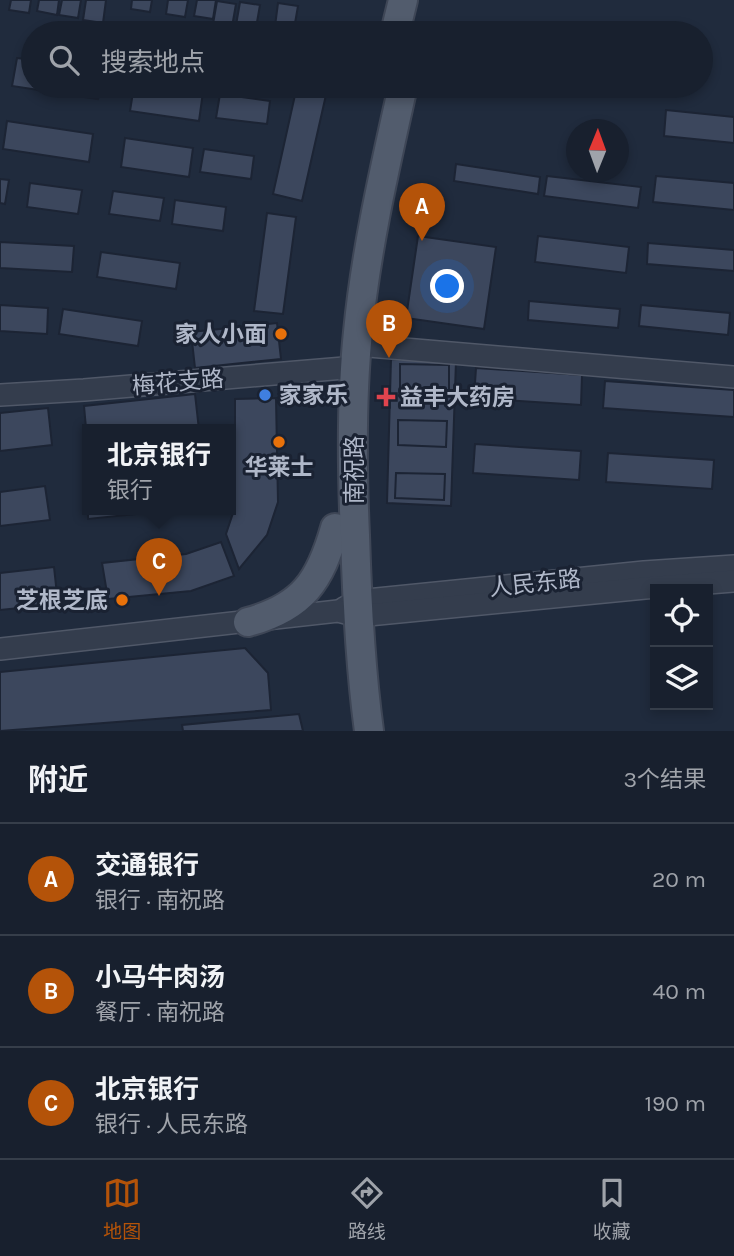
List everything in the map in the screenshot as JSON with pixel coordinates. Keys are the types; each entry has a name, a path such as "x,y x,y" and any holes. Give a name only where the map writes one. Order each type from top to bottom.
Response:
{"main road":[{"path":"398,21 402,0"},
{"path":"417,21 421,0"},
{"name":"南祝路","path":"350,731 342,678 351,609 354,488 350,361 344,282 380,98"},
{"name":"南祝路","path":"369,731 351,609 335,528 350,361 372,234 400,98"},
{"path":"248,622 270,616 295,601 313,583 325,563 335,528"}],"street":[{"name":"梅花支路","path":"0,395 84,390 350,361 734,377"},
{"name":"人民东路","path":"0,649 248,622 644,572 734,566"},
{"name":"人民东路","path":"351,609 734,581"}],"building":[{"path":"11,0 31,0 29,13 9,10"},
{"path":"39,0 59,0 57,15 37,11"},
{"path":"62,0 81,0 78,18 59,15"},
{"path":"86,0 106,0 103,21 83,20"},
{"path":"132,0 152,0 150,12 131,9"},
{"path":"168,0 188,0 185,17 166,14"},
{"path":"197,0 216,0 213,19 194,16"},
{"path":"217,1 236,4 233,21 214,21"},
{"path":"240,2 260,5 257,21 237,21"},
{"path":"278,3 298,6 295,21 276,21"},
{"path":"17,58 21,58 21,87 12,86"},
{"path":"132,98 202,98 199,121 130,111"},
{"path":"219,98 270,101 267,124 216,118"},
{"path":"294,98 325,98 302,201 273,194"},
{"path":"666,110 734,117 734,143 664,136"},
{"path":"7,121 93,134 89,162 3,149"},
{"path":"125,138 193,148 189,177 121,167"},
{"path":"204,149 254,156 251,179 200,172"},
{"path":"456,164 540,177 538,194 454,181"},
{"path":"547,176 566,178 566,182 598,182 641,187 638,208 544,196"},
{"path":"656,176 734,183 734,210 653,202"},
{"path":"0,179 9,180 5,204 0,203"},
{"path":"30,183 82,190 78,214 27,207"},
{"path":"113,191 164,198 160,221 109,214"},
{"path":"175,200 226,207 223,231 172,224"},
{"path":"267,213 296,217 283,314 254,311"},
{"path":"418,236 496,247 484,329 406,318"},
{"path":"538,236 629,247 626,273 535,262"},
{"path":"0,242 74,246 72,272 0,268"},
{"path":"648,243 734,250 734,271 647,264"},
{"path":"101,252 180,263 176,289 97,277"},
{"path":"529,301 620,309 618,328 528,320"},
{"path":"0,305 48,308 47,334 0,331"},
{"path":"641,305 730,313 728,335 639,326"},
{"path":"63,309 142,321 138,346 59,334"},
{"path":"277,323 281,359 195,368 191,332"},
{"path":"391,359 456,361 451,506 387,503"},
{"path":"400,364 449,365 449,391 400,389"},
{"path":"476,368 582,375 581,405 474,398"},
{"path":"605,381 734,390 734,417 603,408"},
{"path":"195,394 198,424 86,424 84,406"},
{"path":"276,398 278,502 267,535 239,569 226,534 232,515 236,515 235,399"},
{"path":"48,408 52,445 0,451 0,413"},
{"path":"398,420 447,421 446,447 398,445"},
{"path":"475,444 581,451 579,480 473,473"},
{"path":"608,453 714,460 712,489 606,482"},
{"path":"396,473 445,474 444,500 395,498"},
{"path":"45,486 50,520 0,526 0,492"},
{"path":"88,515 127,515 88,519"},
{"path":"221,542 234,576 191,591 108,599 102,563 186,554"},
{"path":"54,567 58,604 0,610 0,573"},
{"path":"245,648 268,673 271,710 0,731 0,672"},
{"path":"299,714 303,731 183,731 182,725"}],"place":[{"name":"交通银行","path":"422,241"},
{"name":"家人小面","path":"281,334"},
{"name":"小马牛肉汤","path":"389,358"},
{"name":"家家乐","path":"265,395"},
{"name":"益丰大药房","path":"386,397"},
{"name":"华莱士","path":"279,442"},
{"name":"北京银行","path":"159,596"},
{"name":"芝根芝底","path":"122,600"}]}
